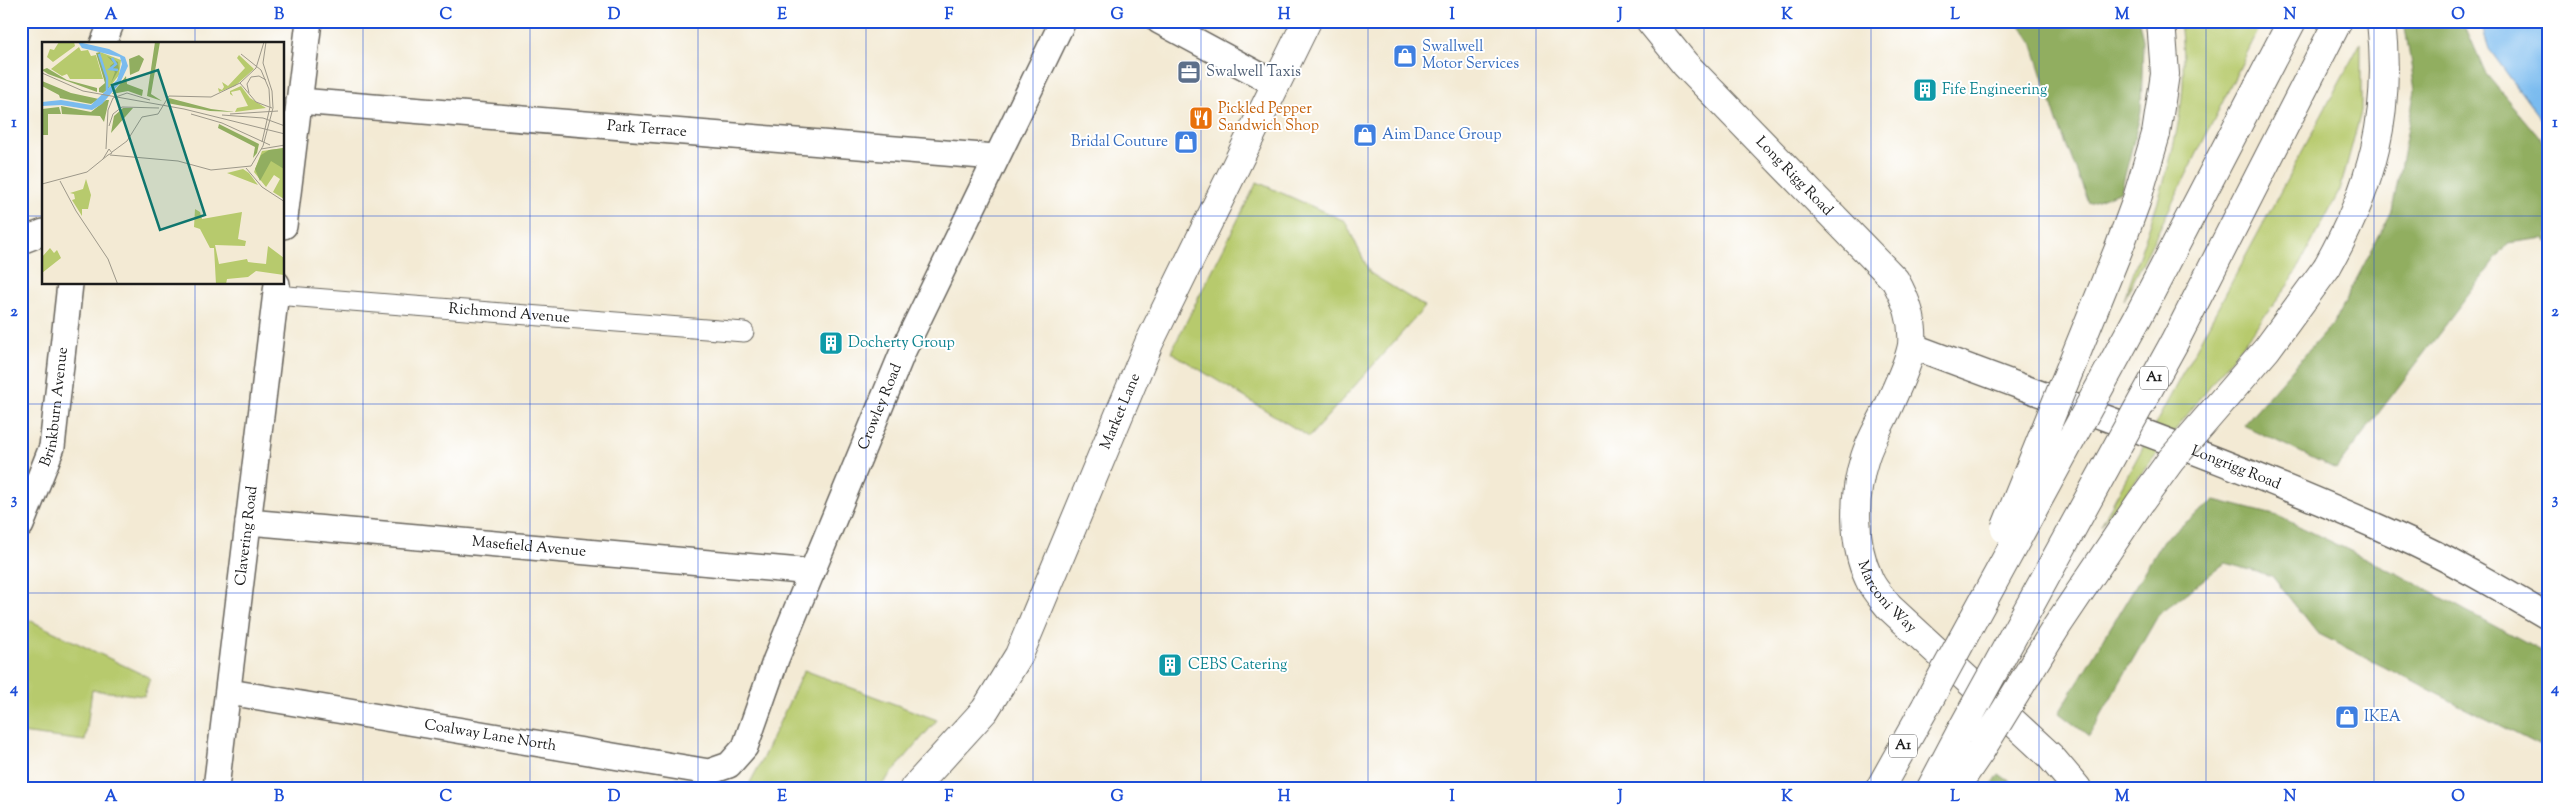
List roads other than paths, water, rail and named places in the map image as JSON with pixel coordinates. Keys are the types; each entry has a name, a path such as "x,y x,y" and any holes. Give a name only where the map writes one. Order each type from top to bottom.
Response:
{"main road":[{"name":"Market Lane","path":"914,788 985,710 1019,655 1149,343 1307,21"},
{"name":"Long Rigg Road","path":"1650,21 1691,71 1895,280 1907,302 1911,321 1912,346"},
{"name":"A1","path":"1962,637 2136,202 2156,134 2165,74 2162,21"},
{"name":"A1","path":"1880,788 2139,315 2292,21"},
{"name":"A1","path":"1931,788 2174,343 2338,21"},
{"path":"1955,788 1981,750 2057,626 2139,504 2171,460 2268,349 2326,268 2350,224 2363,192 2378,139 2385,74 2381,21"},
{"name":"Marconi Way","path":"1912,346 1898,385 1866,455 1859,476 1856,502 1858,537 1861,557 1869,580 1889,607 2050,756 2077,788"}],"street":[{"path":"105,42 112,21"},
{"path":"285,218 309,21"},
{"name":"Crowley Road","path":"745,748 776,659 904,349 995,157 1063,21"},
{"path":"1176,25 1276,84"},
{"name":"Park Terrace","path":"299,100 995,157"},
{"path":"21,241 42,233"},
{"name":"Brinkburn Avenue","path":"21,525 52,447 70,285"},
{"name":"Richmond Avenue","path":"276,289 744,332"},
{"name":"Clavering Road","path":"216,788 276,289"},
{"name":"Longrigg Road","path":"1912,346 2284,487 2400,536 2485,580 2548,617"},
{"name":"Masefield Avenue","path":"248,522 812,572"},
{"name":"Coalway Lane North","path":"228,692 709,772 728,765 745,748"}],"water":[{"path":"2480,21 2548,21 2548,129 2489,49"}],"place":[{"name":"Swallwell Motor Services","path":"1405,56"},
{"name":"Swalwell Taxis","path":"1189,72"},
{"name":"Fife Engineering","path":"1925,90"},
{"name":"Pickled Pepper Sandwich Shop","path":"1201,118"},
{"name":"Aim Dance Group","path":"1365,135"},
{"name":"Bridal Couture","path":"1186,142"},
{"name":"Docherty Group","path":"831,343"},
{"name":"CEBS Catering","path":"1170,665"},
{"name":"IKEA","path":"2347,717"}]}
